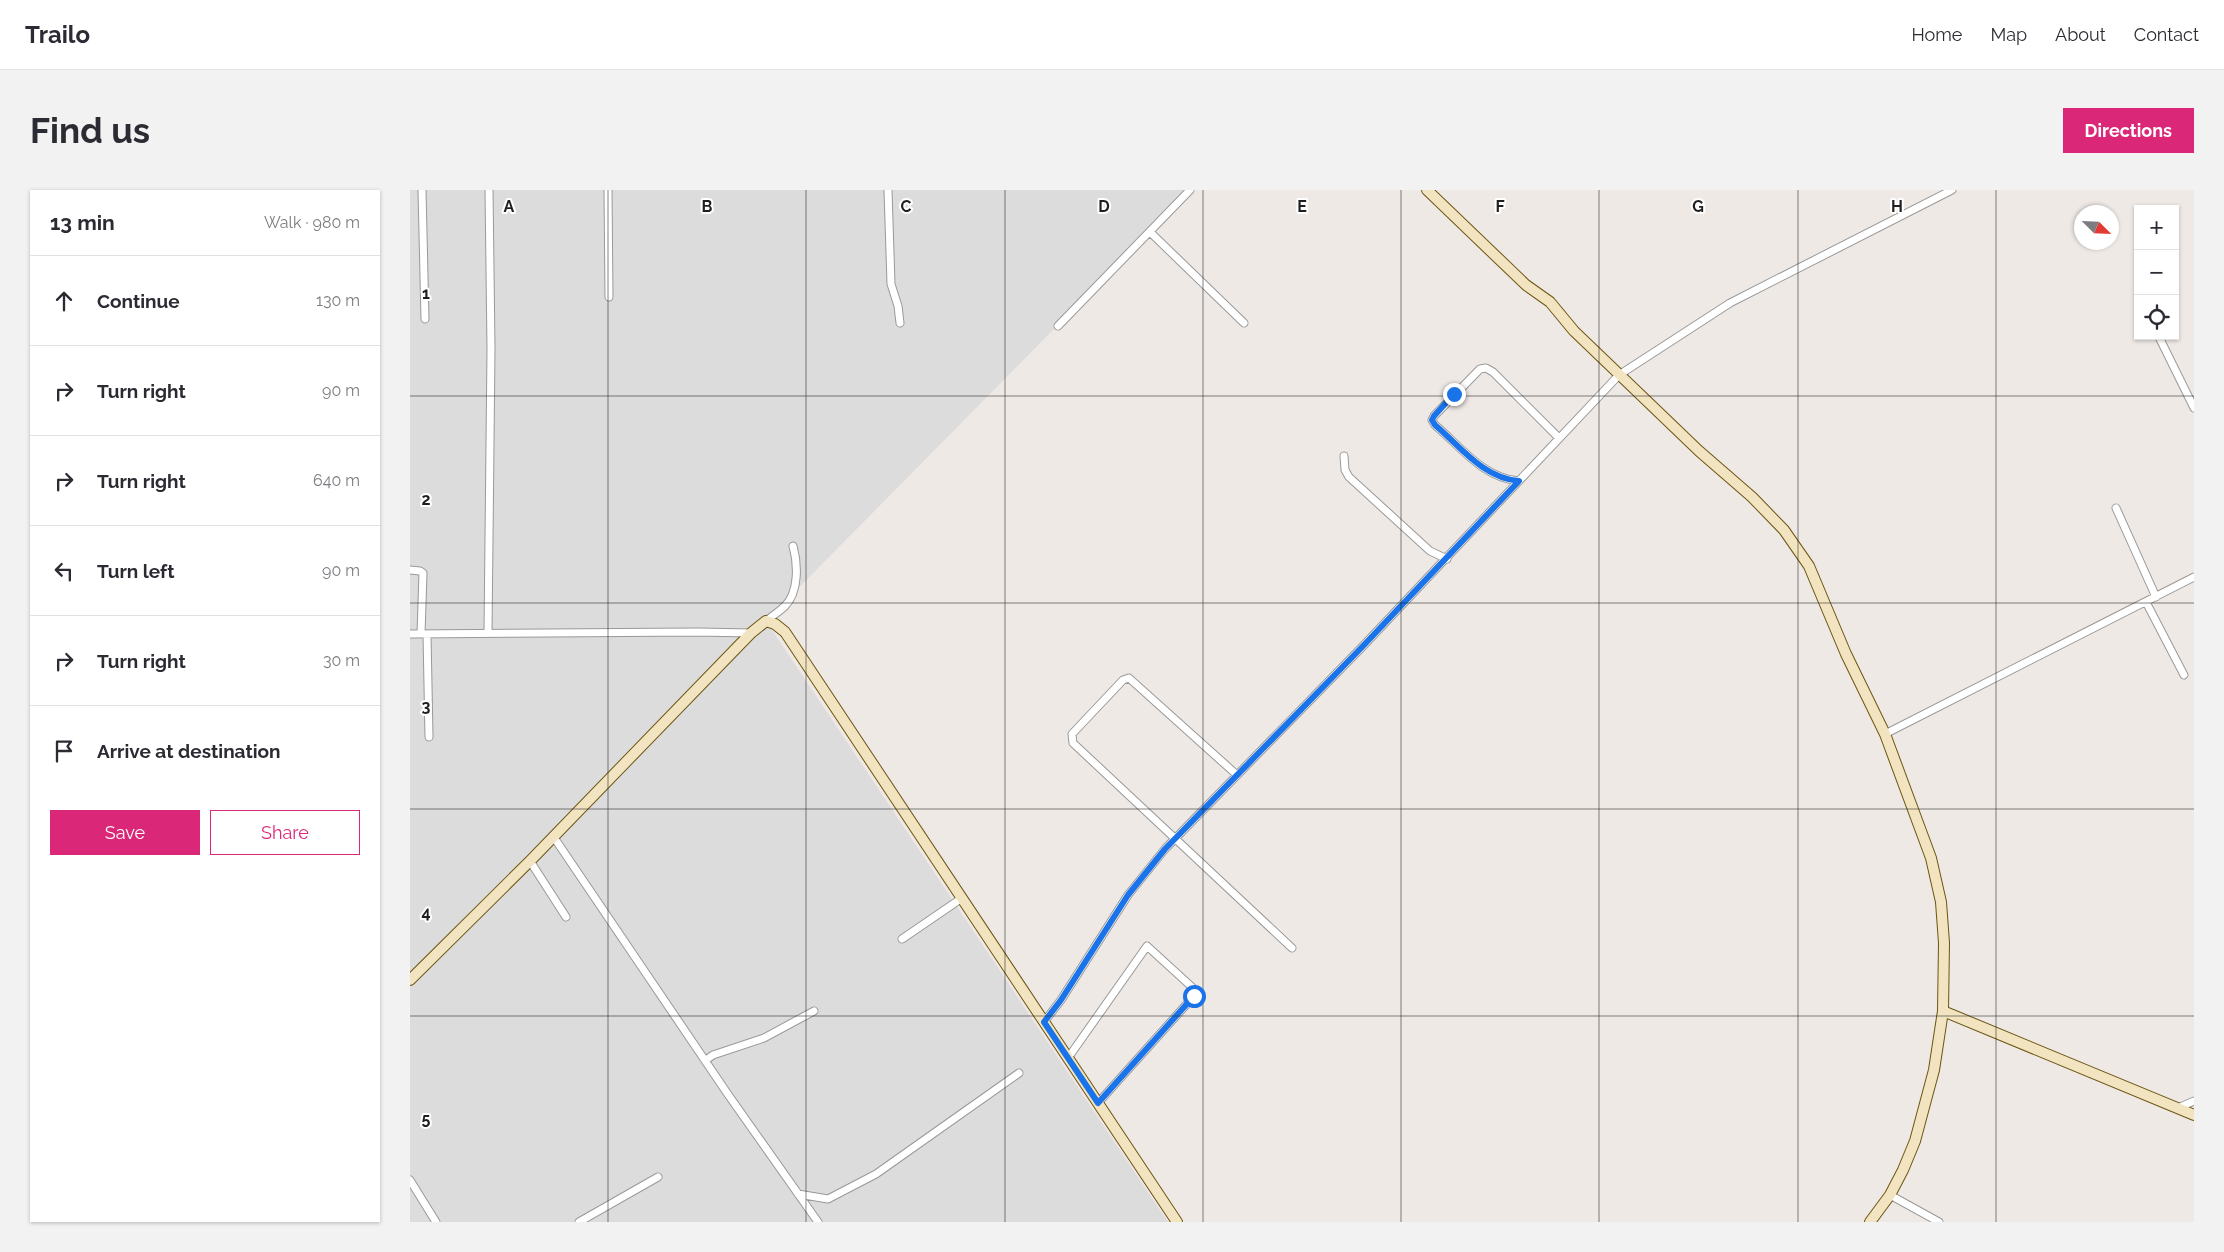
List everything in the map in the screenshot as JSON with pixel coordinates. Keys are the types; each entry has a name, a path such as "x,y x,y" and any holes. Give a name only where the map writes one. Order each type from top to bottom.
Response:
{"street":[{"path":"422,190 425,319"},
{"path":"488,633 491,349 489,190"},
{"path":"608,190 609,297"},
{"path":"888,190 891,284 898,306 900,323"},
{"path":"1058,326 1190,190"},
{"path":"1427,190 1526,285 1550,302 1574,331 1619,375 1699,451 1752,497 1784,530 1809,566 1846,654 1885,734 1930,858 1941,902 1944,943 1943,1011 1934,1070 1915,1141 1890,1195 1870,1222"},
{"path":"1044,1022 1061,1000 1128,895 1175,839 1447,559 1619,375 1730,303 1952,190"},
{"path":"1150,232 1244,323"},
{"path":"2160,340 2194,408"},
{"path":"1519,481 1504,479 1487,472 1435,425 1432,420 1434,416 1480,369 1486,368 1493,372 1559,438"},
{"path":"1344,456 1345,470 1349,477 1430,551 1447,559"},
{"path":"2116,508 2156,597"},
{"path":"410,980 530,861 751,633 785,606 794,594 796,563 793,546"},
{"path":"410,570 420,571 423,576 429,737"},
{"path":"1885,734 2194,577"},
{"path":"2146,602 2184,675"},
{"path":"766,621 775,624 785,632 1177,1222"},
{"path":"410,634 751,633"},
{"path":"1237,775 1129,678 1123,680 1072,734 1073,743 1292,948"},
{"path":"553,836 818,1222"},
{"path":"530,861 566,917"},
{"path":"902,939 962,898"},
{"path":"1068,1058 1147,946 1193,988 1194,996 1098,1103"},
{"path":"706,1060 713,1055 764,1038 814,1010"},
{"path":"1943,1011 2194,1115"},
{"path":"798,1194 828,1199 851,1188 876,1174 1019,1074"},
{"path":"2178,1108 2194,1101"},
{"path":"579,1222 658,1177"},
{"path":"410,1180 436,1222"},
{"path":"1890,1195 1939,1222"}],"shaded area":[{"path":"410,190 1191,190 766,621 1168,1222 410,1222"}],"route":[{"path":"1194,996 1098,1103 1044,1022 1061,1000 1128,895 1165,849 1447,559 1519,481 1504,479 1487,472 1435,425 1432,420 1434,416 1454,394"}]}
